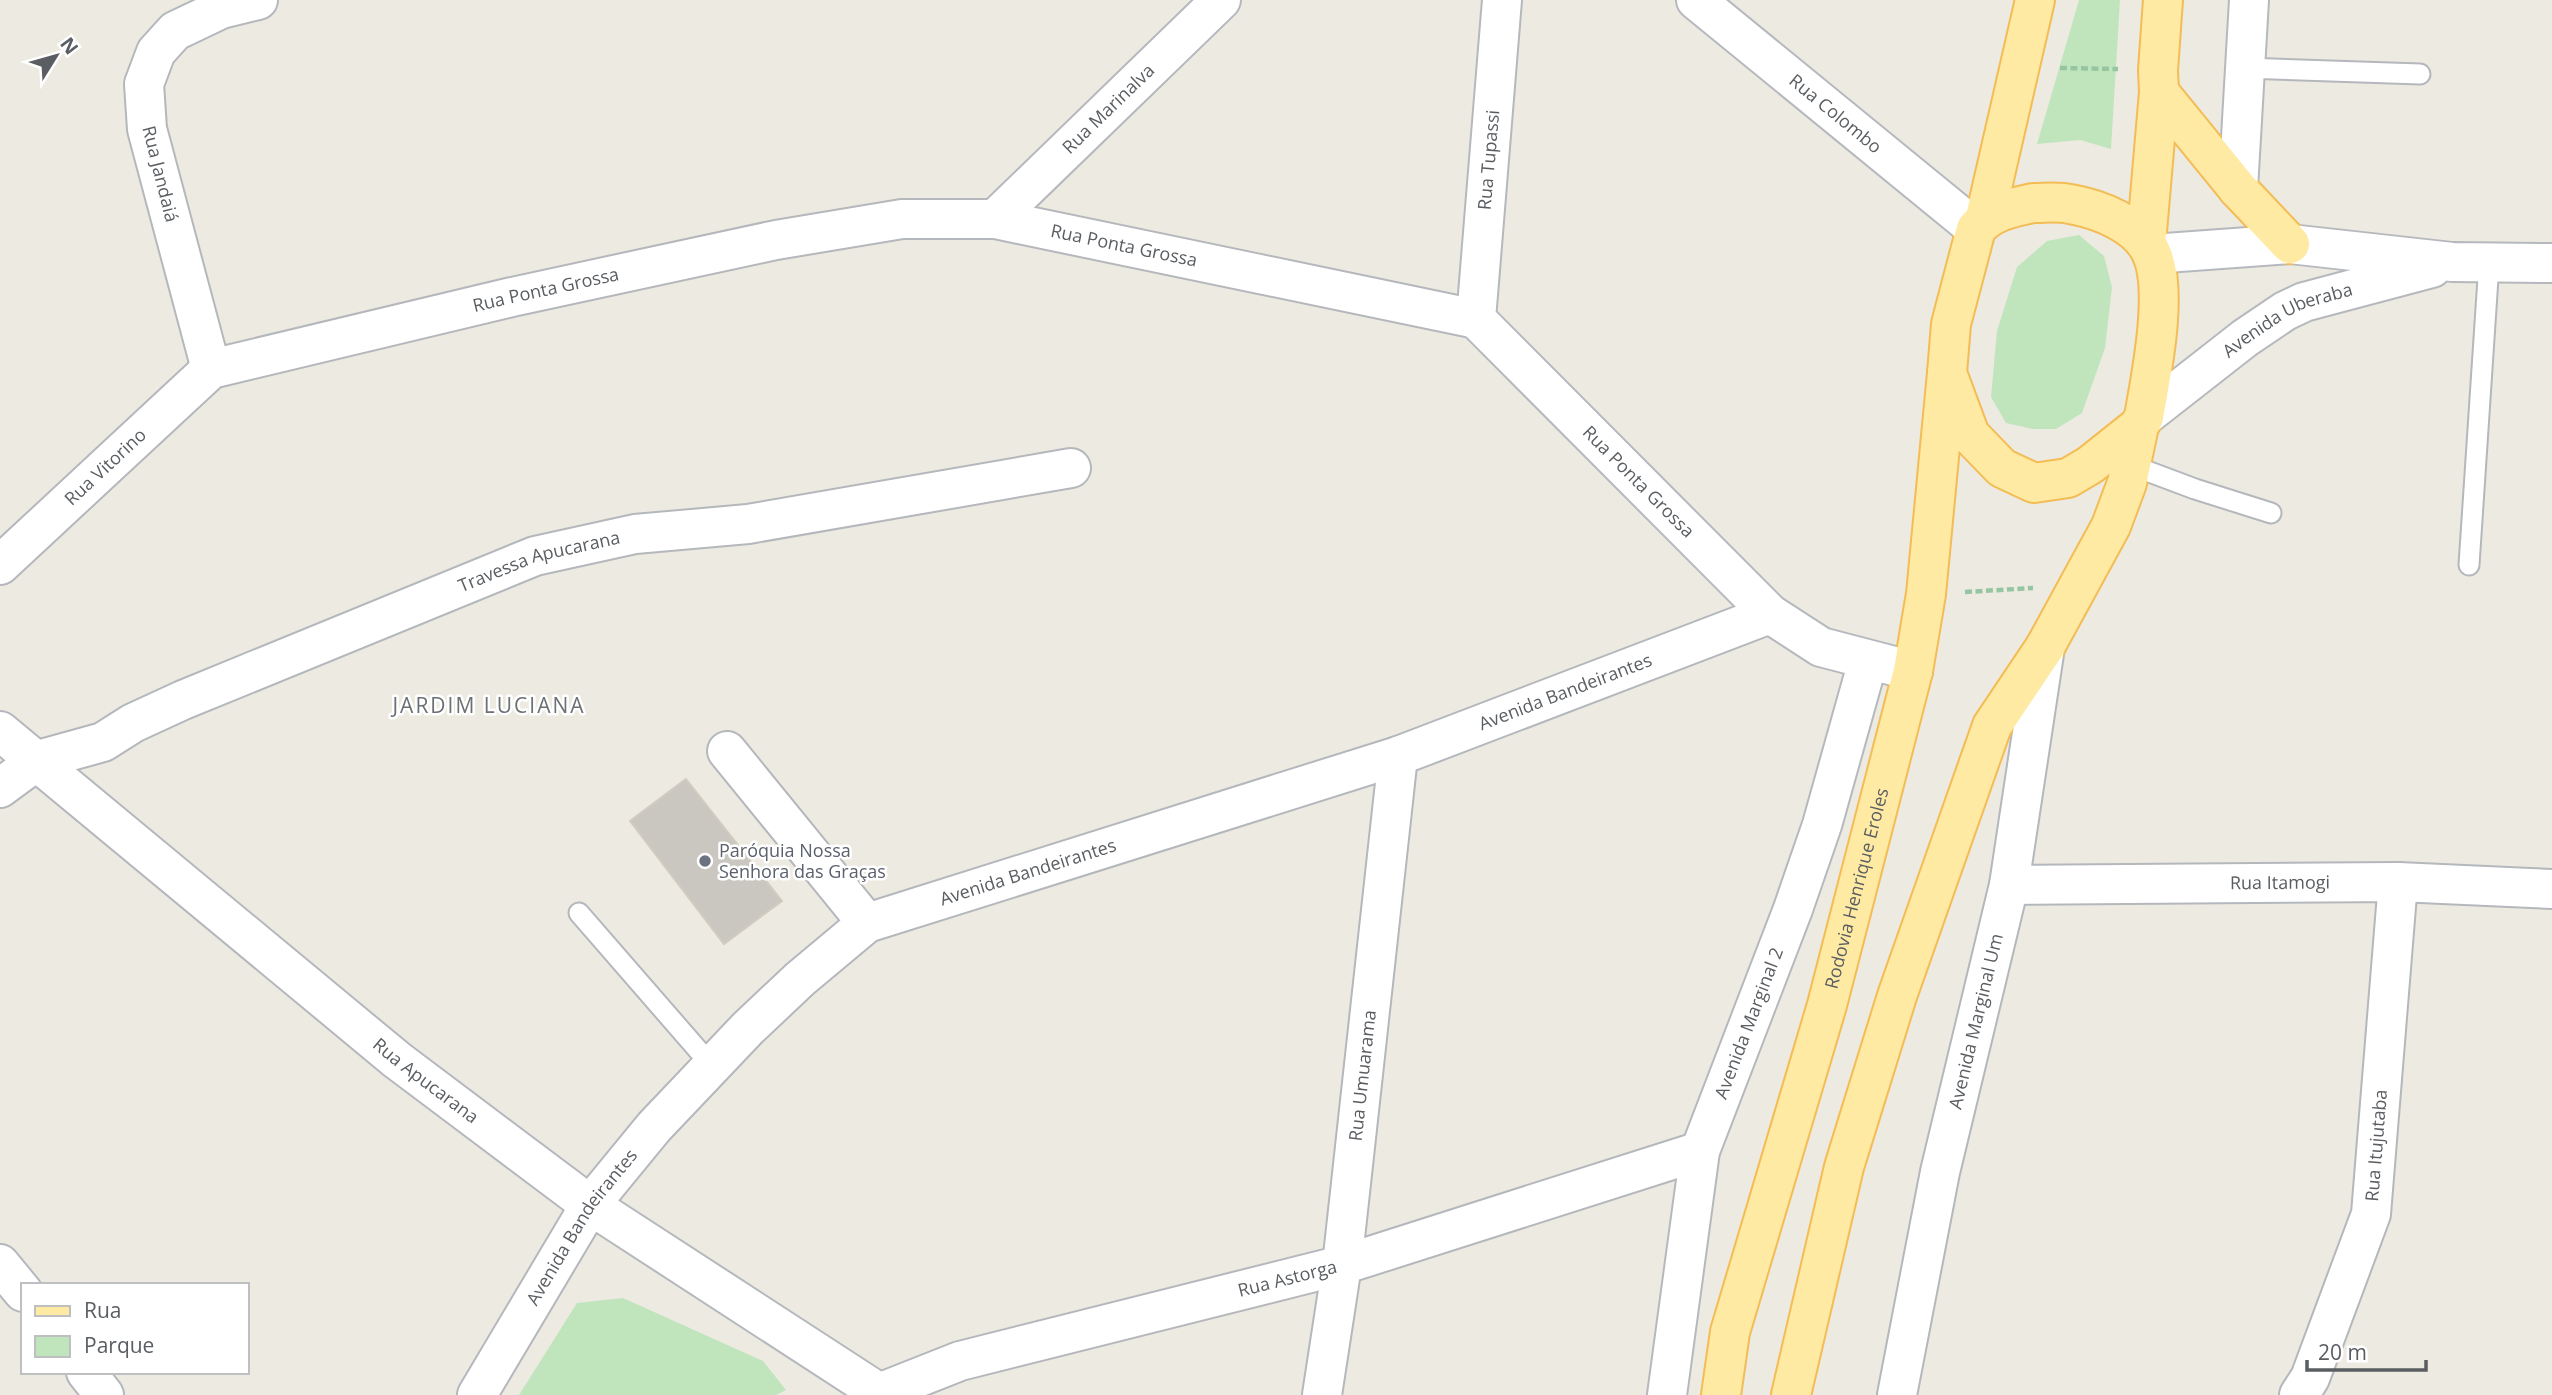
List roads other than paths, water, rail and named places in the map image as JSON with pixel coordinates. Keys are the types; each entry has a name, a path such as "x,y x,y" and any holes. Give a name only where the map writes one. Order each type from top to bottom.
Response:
{"main road":[{"name":"Rodovia Henrique Eroles","path":"1721,1395 1730,1332 1827,1005 1913,671 1926,594 1951,324 2021,67 2035,0"},
{"path":"1791,1395 1844,1167 1897,996 1992,726 2045,647 2080,585 2111,526 2127,483 2155,353 2159,294 2149,249 2163,0"},
{"path":"2159,81 2238,189 2290,244"},
{"path":"1980,224 2005,209 2033,203 2068,203 2109,215 2149,249"},
{"path":"1947,373 1970,435 2002,468 2034,483 2068,478 2090,466 2142,422"}],"street":[{"name":"Rua Jandaiá","path":"211,369 147,129 144,83 156,52 175,31 221,9 258,0"},
{"name":"Rua Marinalva","path":"995,219 1221,0"},
{"name":"Rua Tupassi","path":"1476,319 1502,0"},
{"name":"Rua Colombo","path":"1696,0 1980,224"},
{"path":"2238,189 2249,0"},
{"name":"Rua Ponta Grossa","path":"211,369 512,297 776,240 902,219 995,219 1476,319 1770,614 1821,647 1913,671"},
{"name":"Avenida Uberaba","path":"2149,249 2290,244 2470,262 2552,263"},
{"name":"Avenida Uberaba","path":"2142,422 2245,338 2304,302 2470,262"},
{"name":"Rua Vitorino","path":"0,565 211,369"},
{"name":"Travessa Apucarana","path":"38,760 103,742 133,723 183,700 536,556 635,534 748,524 1071,468"},
{"name":"Avenida Bandeirantes","path":"477,1395 590,1205 654,1128 712,1066 792,987 867,923 1398,756 1770,614"},
{"name":"Avenida Marginal Um","path":"1897,1395 1940,1171 2009,885 2045,647"},
{"name":"Avenida Marginal 2","path":"1667,1395 1700,1151 1818,837 1868,661"},
{"name":"Rua Apucarana","path":"0,731 397,1060 590,1205 877,1394"},
{"path":"727,751 867,923"},
{"name":"Rua Umuarama","path":"1322,1395 1342,1265 1398,756"},
{"path":"0,788 38,760"},
{"name":"Rua Itamogi","path":"2009,885 2398,881 2552,889"},
{"name":"Rua Itujutaba","path":"2299,1395 2310,1378 2371,1214 2398,881"},
{"name":"Rua Astorga","path":"877,1394 960,1360 1342,1265 1700,1151"},
{"path":"0,1264 21,1290"},
{"path":"88,1374 104,1395"}],"lane":[{"path":"2244,68 2420,74"},
{"path":"2469,565 2470,262"},
{"path":"2131,465 2272,513"},
{"path":"579,913 712,1066"}],"place":[{"name":"Paróquia Nossa Senhora das Graças","path":"705,861"}],"district":[{"name":"JARDIM LUCIANA","path":"489,706"}]}
